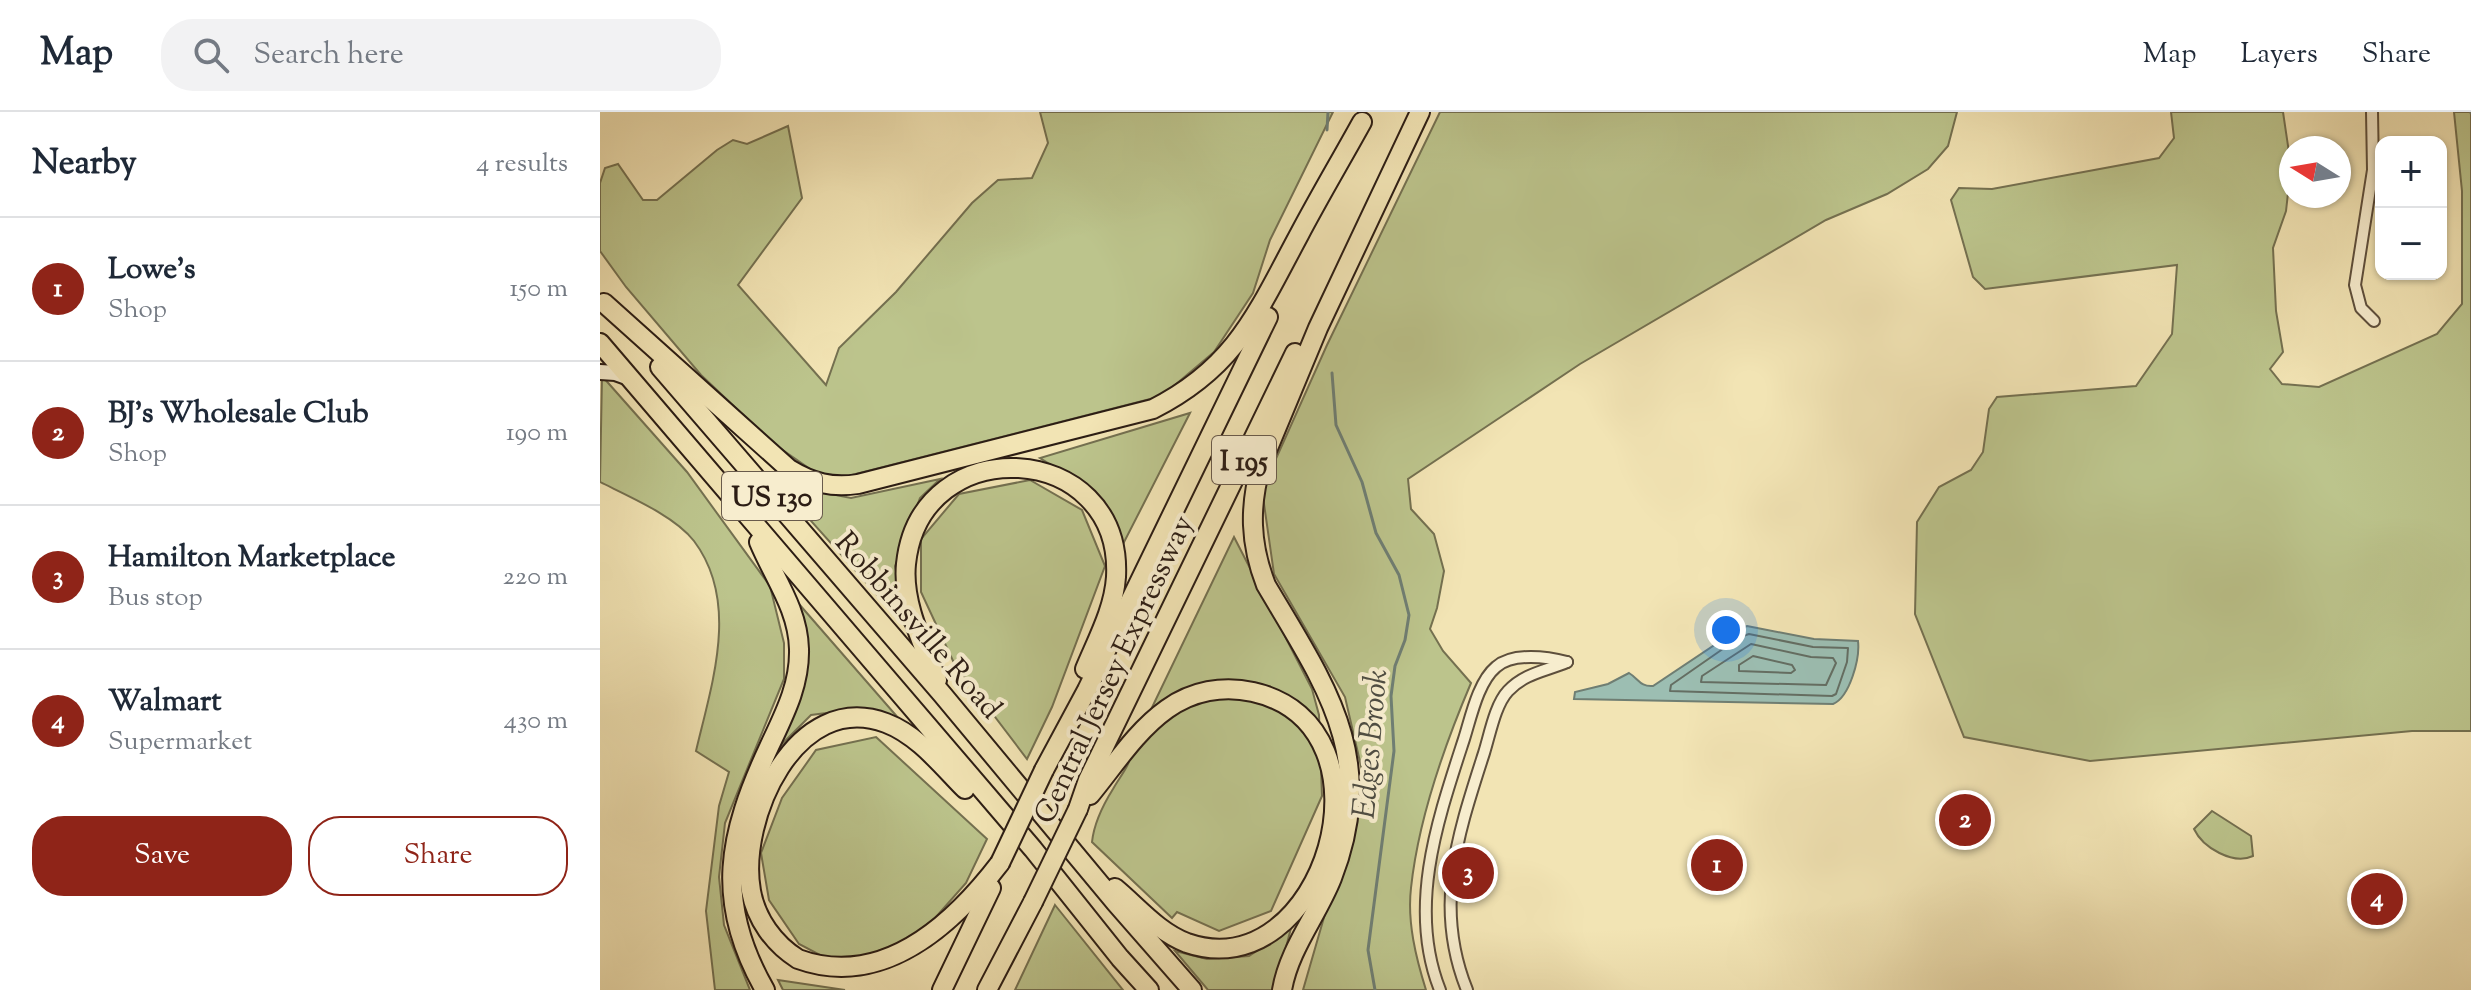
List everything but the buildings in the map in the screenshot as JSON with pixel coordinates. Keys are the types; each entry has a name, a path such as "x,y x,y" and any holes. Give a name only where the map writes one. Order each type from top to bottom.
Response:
{"highway":[{"name":"Central Jersey Expressway","path":"987,990 1033,902 1078,809 1088,780 1412,112"},
{"path":"1282,990 1289,966 1340,856 1349,783 1336,710 1259,567 1252,529 1254,488 1318,328 1420,112"},
{"name":"Central Jersey Expressway","path":"942,990 1044,770 1087,690 1364,117"},
{"path":"602,301 789,469 816,483 858,484 1153,409 1195,385 1216,368 1247,331 1364,117"},
{"name":"Robbinsville Road","path":"602,301 942,694 1192,990"},
{"name":"Robbinsville Road","path":"600,343 1033,849 1149,990"},
{"path":"942,694 916,625 906,583 909,548 920,521 940,495 967,476 984,470 1018,466 1063,479 1088,500 1106,525 1116,575 1111,605 1044,770"},
{"path":"750,521 792,610 799,649 793,693 744,804 733,853 737,922 751,965 765,990"},
{"path":"1078,809 1112,766 1163,712 1189,697 1221,689 1260,694 1298,714 1327,752 1336,786 1336,805 1326,853 1306,894 1276,930 1242,947 1215,949 1180,940 1156,924 1080,858"},
{"path":"1000,863 962,912 928,944 887,967 854,974 819,969 789,954 776,942 757,912 749,878 754,824 775,774 799,743 812,733 840,721 871,719 900,729 930,753 983,806 1011,826"},
{"path":"998,990 1033,902"},
{"path":"1120,958 1137,990"}],"street":[{"path":"2372,112 2373,170 2355,285 2361,308 2374,321"},
{"path":"600,372 629,378"},
{"path":"1440,990 1429,942 1426,903 1429,864 1436,826 1477,701 1496,667 1511,660 1546,657 1567,662 1535,672 1506,693 1458,833 1450,903 1455,947 1467,990"}],"green space":[{"path":"1040,112 1333,112 1270,240 1253,293 1214,352 1162,396 840,478 813,471 774,444 701,375 626,287 600,251 600,183 605,168 618,164 643,200 657,200 733,140 747,144 788,126 802,198 738,285 826,385 839,348 896,292 972,203 998,180 1032,178 1048,143"},
{"path":"1440,112 1957,112 1948,146 1928,169 1887,194 1826,220 1580,364 1408,479 1411,509 1434,534 1444,571 1430,629 1443,651 1471,683 1434,784 1415,863 1410,901 1411,927 1426,990 1303,990 1364,779 1345,697 1274,574 1262,490 1327,345"},
{"path":"2171,112 2283,112 2287,136 2279,136 2279,208 2286,208 2273,248 2276,311 2283,352 2270,369 2282,384 2319,387 2437,334 2462,304 2462,191 2454,112 2471,112 2471,731 2412,731 2090,761 1964,737 1915,614 1917,522 1939,487 1971,470 1983,452 1989,409 1997,397 2136,386 2172,334 2177,265 1985,289 1973,277 1951,200 1959,188 1992,189 2159,158 2174,138"},
{"path":"602,376 687,472 770,586 784,643 784,679 725,823 719,877 724,925 750,990 715,990 706,911 719,806 729,772 696,751 715,671 719,616 716,590 708,565 686,532 650,507 600,482"},
{"path":"1190,413 1120,550 1080,483 1040,458"},
{"path":"769,474 805,489 851,498 940,479 920,498 895,566 906,627"},
{"path":"1030,480 1082,510 1105,566 1052,707 1027,759 954,663 921,592 921,539 959,494"},
{"path":"1234,537 1312,689 1319,715 1322,796 1271,911 1219,931 1177,912 1172,918 1092,842 1102,808 1127,765"},
{"path":"799,604 900,720 858,709 811,715 772,754 804,646"},
{"path":"876,737 987,839 966,883 928,926 880,958 837,964 799,944 769,900 761,853 782,798 816,750"},
{"path":"2212,811 2251,836 2253,856 2237,858 2219,853 2198,836 2194,829"},
{"path":"1055,905 1123,990 1015,990"},
{"path":"1291,928 1275,990 1208,990 1175,951 1207,959 1249,956"},
{"path":"778,980 845,990 783,990"}],"water":[{"path":"1747,626 1814,639 1858,641 1855,667 1844,694 1833,704 1574,699 1575,692 1608,684 1629,673 1642,684 1653,686"}],"waterway":[{"name":"Edges Brook","path":"1327,130 1328,112"},
{"name":"Edges Brook","path":"1332,373 1336,425 1362,482 1376,533 1399,575 1409,615 1405,640 1395,666 1391,696 1394,751 1368,950 1375,990"}],"place":[{"name":"BJ's Wholesale Club","path":"1965,820"},
{"name":"Lowe's","path":"1717,865"},
{"name":"Hamilton Marketplace","path":"1468,873"},
{"name":"Walmart","path":"2377,899"}]}
